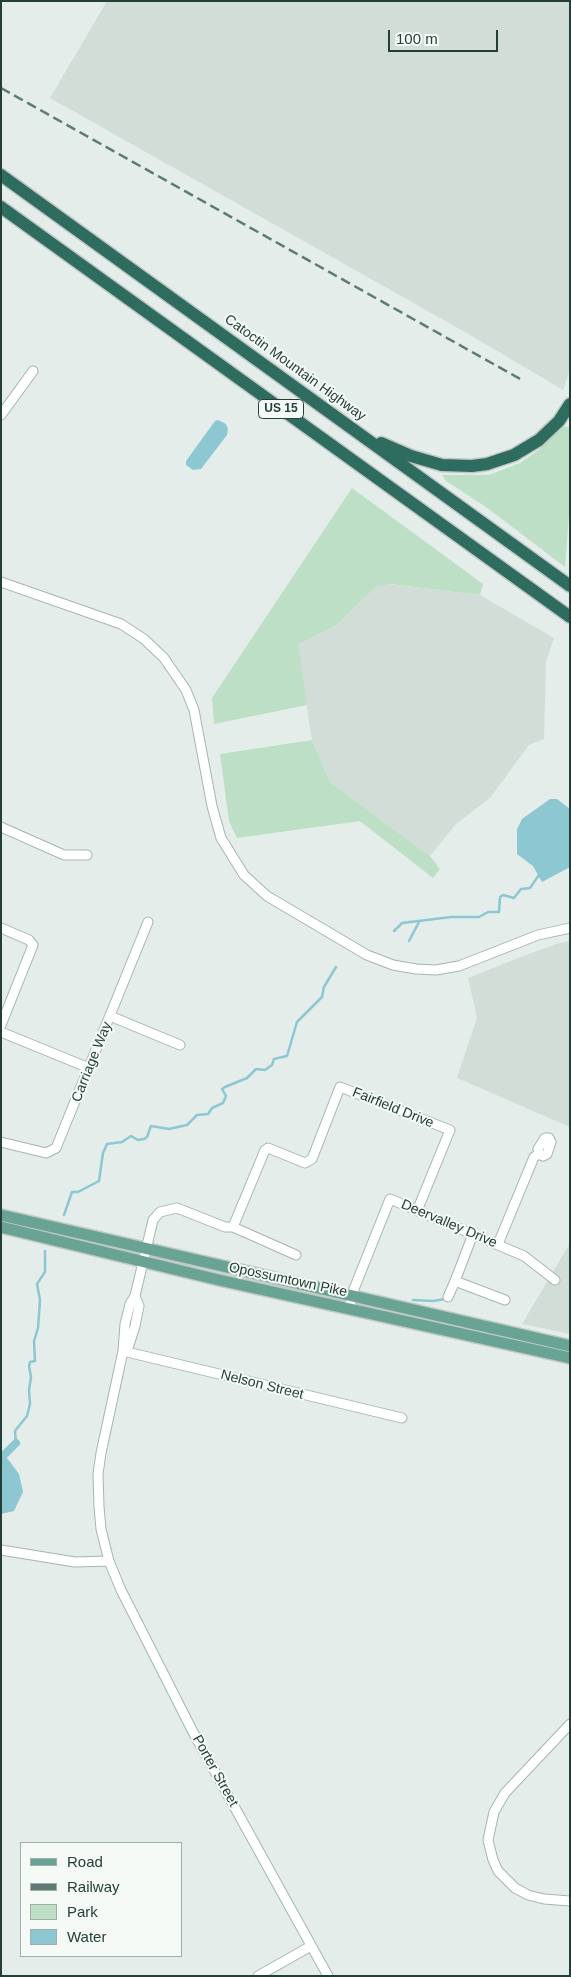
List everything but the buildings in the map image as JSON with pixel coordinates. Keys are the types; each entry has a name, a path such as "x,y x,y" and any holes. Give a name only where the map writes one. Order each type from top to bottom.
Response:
{"highway":[{"name":"Catoctin Mountain Highway","path":"1,175 569,586"},
{"name":"US 15","path":"1,207 565,614"},
{"path":"361,435 411,456 442,465 488,464 514,455 539,440 559,421 570,404"}],"main road":[{"name":"Opossumtown Pike","path":"1,1216 570,1346"},
{"name":"Opossumtown Pike","path":"1,1228 142,1262 570,1358"}],"street":[{"path":"1,415 33,372"},
{"path":"1,582 121,624 144,639 164,658 186,690 194,710 214,817 221,838 244,875 267,896 367,955 393,965 416,969 436,970 459,966 538,935 570,928"},
{"path":"1,827 64,855 87,856"},
{"name":"Carriage Way","path":"1,1142 42,1152 53,1151 58,1145 148,922"},
{"path":"1,928 29,940 33,944 1,1025"},
{"path":"110,1016 180,1045"},
{"path":"1,1032 89,1068"},
{"name":"Fairfield Drive","path":"233,1227 265,1150 268,1148 305,1163 312,1159 340,1087 450,1130 417,1211"},
{"path":"498,1244 534,1157 539,1154"},
{"name":"Deervalley Drive","path":"349,1309 390,1200 524,1256 555,1280"},
{"path":"142,1262 153,1220 160,1212 169,1209 186,1211 225,1226 233,1227 296,1255"},
{"path":"448,1297 473,1234"},
{"name":"Porter Street","path":"142,1262 136,1296 139,1306 135,1326 129,1345 123,1351 98,1474 100,1529 109,1562 121,1590 193,1732 328,1976"},
{"path":"455,1281 505,1300"},
{"name":"Nelson Street","path":"123,1351 402,1418"},
{"path":"1,1550 75,1562 109,1562"},
{"path":"570,1724 506,1793 494,1812 488,1840 498,1871 515,1888 544,1900 570,1901"},
{"path":"258,1976 311,1946"}],"shaded area":[{"path":"107,1 570,1 570,369 563,390 472,336 50,98"},
{"path":"387,584 480,595 554,638 546,662 544,739 529,745 490,798 456,824 430,856 330,782 312,740 297,644 335,626 377,586"},
{"path":"570,941 570,1127 457,1078 477,1018 468,978 559,943"},
{"path":"570,1243 570,1334 522,1324"}],"green space":[{"path":"560,427 570,427 570,501 565,567 486,507 446,481 442,475 489,475 520,463 540,449"},
{"path":"352,488 483,584 480,595 390,584 377,586 335,626 298,644 307,705 214,724 212,698"},
{"path":"312,740 330,782 430,856 440,869 433,878 360,821 237,838 229,821 220,754"}],"water":[{"path":"218,420 226,424 228,429 227,435 201,469 193,470 186,465 186,461 215,421"},
{"path":"550,799 557,799 570,809 570,867 542,882 533,866 517,854 517,829 522,819"},
{"path":"1,1450 19,1474 23,1492 14,1511 1,1514"}],"waterway":[{"path":"394,931 402,923 451,917 479,917 488,912 499,912 500,897 503,895 514,898 521,889 530,888 539,875"},
{"path":"409,941 419,922"},
{"path":"64,1215 72,1192 78,1192 99,1181 103,1153 107,1144 122,1142 131,1136 138,1140 144,1139 147,1137 151,1126 169,1129 187,1125 197,1115 208,1114 212,1108 223,1103 226,1096 222,1089 247,1078 256,1069 265,1070 272,1065 274,1059 287,1056 297,1022 322,997 324,987 336,967"},
{"path":"16,1443 15,1431 27,1416 30,1404 29,1390 31,1377 29,1366 30,1362 35,1361 34,1341 38,1328 40,1300 37,1284 45,1272 45,1251"},
{"path":"413,1300 433,1301 445,1299"},
{"path":"5,1454 16,1443"}],"railway":[{"path":"1,88 522,380"}]}
